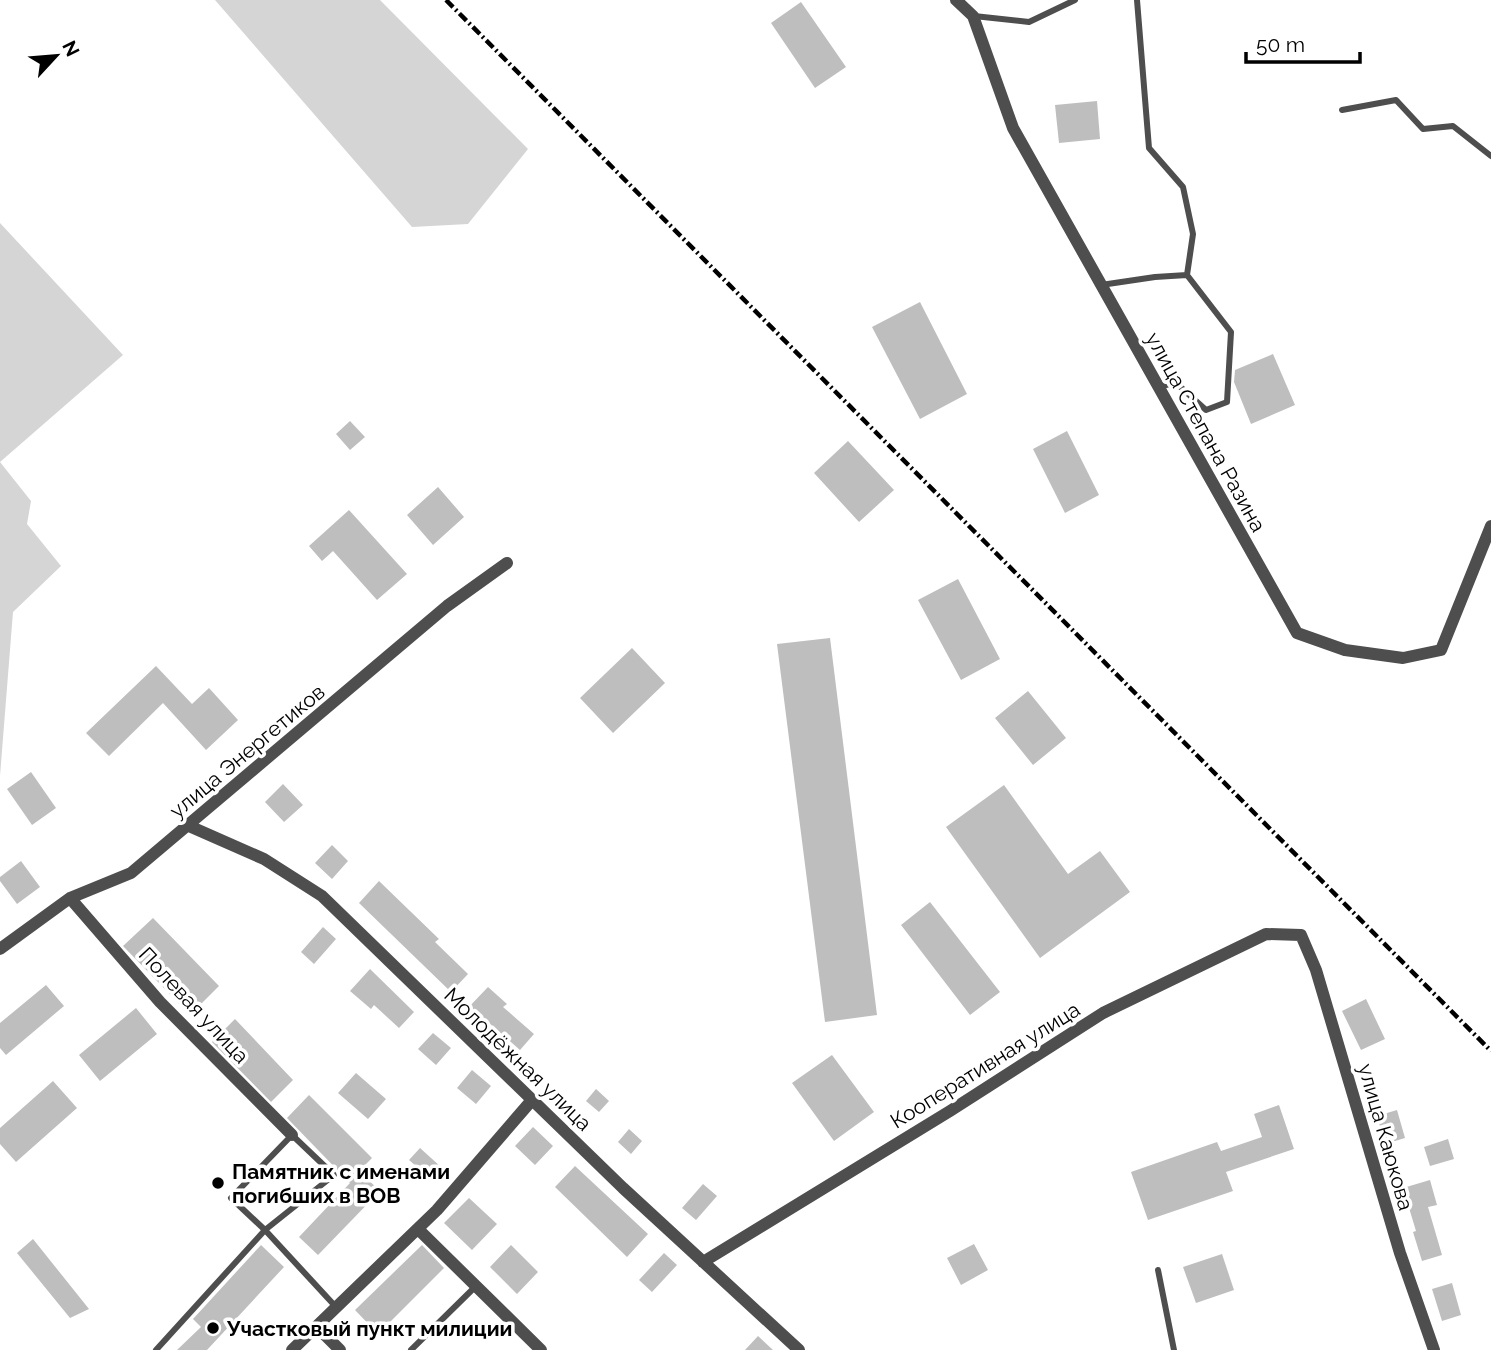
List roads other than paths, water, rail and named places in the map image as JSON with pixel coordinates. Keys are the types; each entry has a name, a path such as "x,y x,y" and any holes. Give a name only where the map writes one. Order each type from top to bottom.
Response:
{"street":[{"name":"улица Степана Разина","path":"958,1 973,16 1013,128 1297,633 1345,650 1403,658 1440,650 1491,526"},
{"name":"улица Энергетиков","path":"0,949 70,898 131,873 447,606 508,563"},
{"name":"Молодёжная улица","path":"189,826 264,859 322,896 703,1262 799,1350"},
{"name":"Полевая улица","path":"70,898 160,1002 292,1135"},
{"name":"Кооперативная улица","path":"703,1262 1103,1013 1266,934 1301,936"},
{"name":"улица Каюкова","path":"1301,936 1316,970 1400,1252 1434,1350"},
{"path":"292,1350 437,1210 533,1100"},
{"path":"418,1229 541,1350"},
{"path":"317,1327 340,1350"}],"lane":[{"path":"973,16 1029,22 1076,0"},
{"path":"1137,0 1149,148 1183,187 1193,234 1187,275 1231,332 1227,402 1206,410 1175,382 1158,388"},
{"path":"1342,110 1396,100 1423,129 1453,126 1491,156"},
{"path":"1101,285 1187,275"},
{"path":"156,1350 265,1230 334,1175 292,1135 231,1198 265,1230 337,1308"},
{"path":"1158,1270 1174,1350"},
{"path":"411,1350 476,1286"}],"railway":[{"path":"446,0 1491,1051"}],"place":[{"name":"Памятник с именами погибших в ВОВ","path":"218,1183"},
{"name":"Участковый пункт милиции","path":"213,1328"}]}
